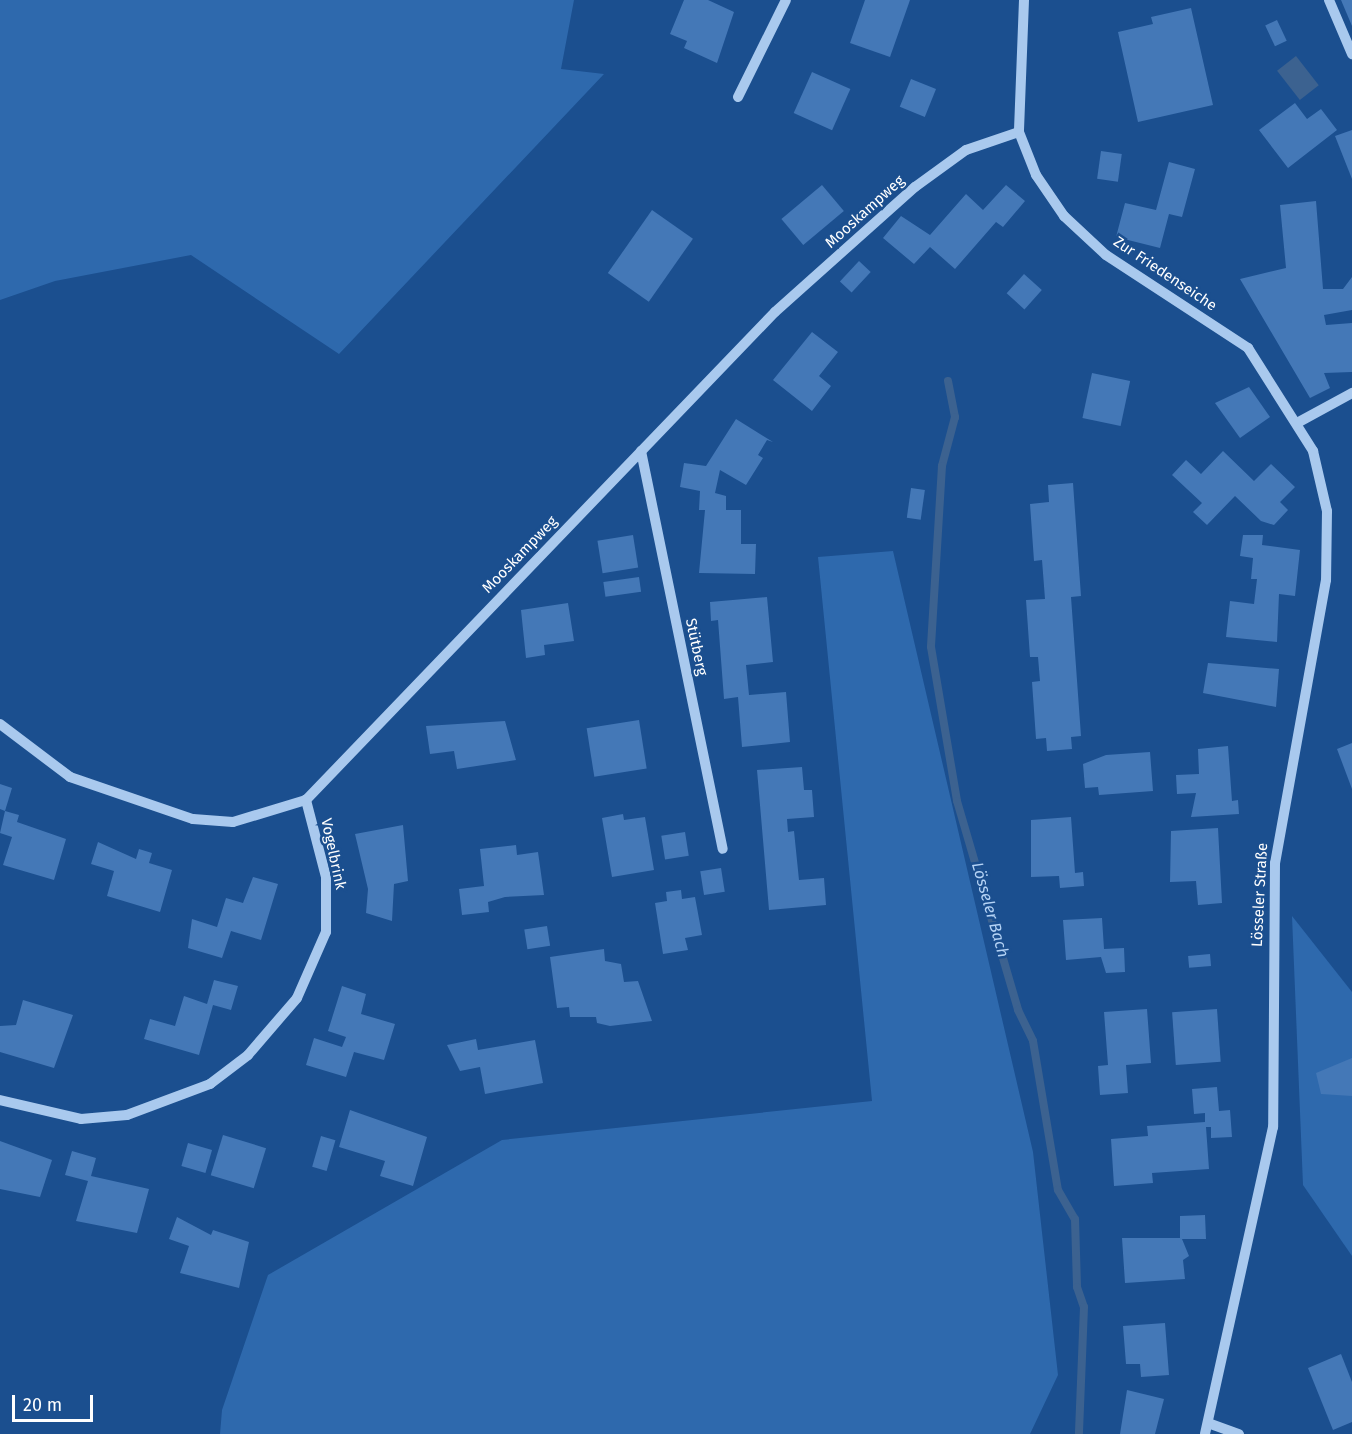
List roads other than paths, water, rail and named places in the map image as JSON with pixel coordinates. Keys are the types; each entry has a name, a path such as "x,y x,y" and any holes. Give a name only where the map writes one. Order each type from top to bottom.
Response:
{"street":[{"path":"738,97 786,0"},
{"name":"Zur Friedenseiche","path":"1024,0 1019,132 1036,175 1064,216 1106,255 1248,348 1297,423"},
{"path":"1329,0 1352,54"},
{"name":"Mooskampweg","path":"0,724 70,777 193,819 233,822 306,800 775,312 915,187 966,150 1019,132"},
{"path":"1297,423 1352,393"},
{"name":"Lösseler Straße","path":"1205,1434 1273,1127 1275,863 1326,580 1324,491 1297,423"},
{"name":"Stütberg","path":"641,451 723,849"},
{"name":"Vogelbrink","path":"0,1100 81,1119 127,1115 210,1084 248,1055 297,998 326,932 326,877 306,800"},
{"path":"1208,1423 1239,1434"}],"waterway":[{"name":"Lösseler Bach","path":"948,381 955,417 942,466 931,647 957,801 1018,1010 1033,1041 1058,1190 1075,1219 1077,1287 1084,1307 1079,1434"}]}
